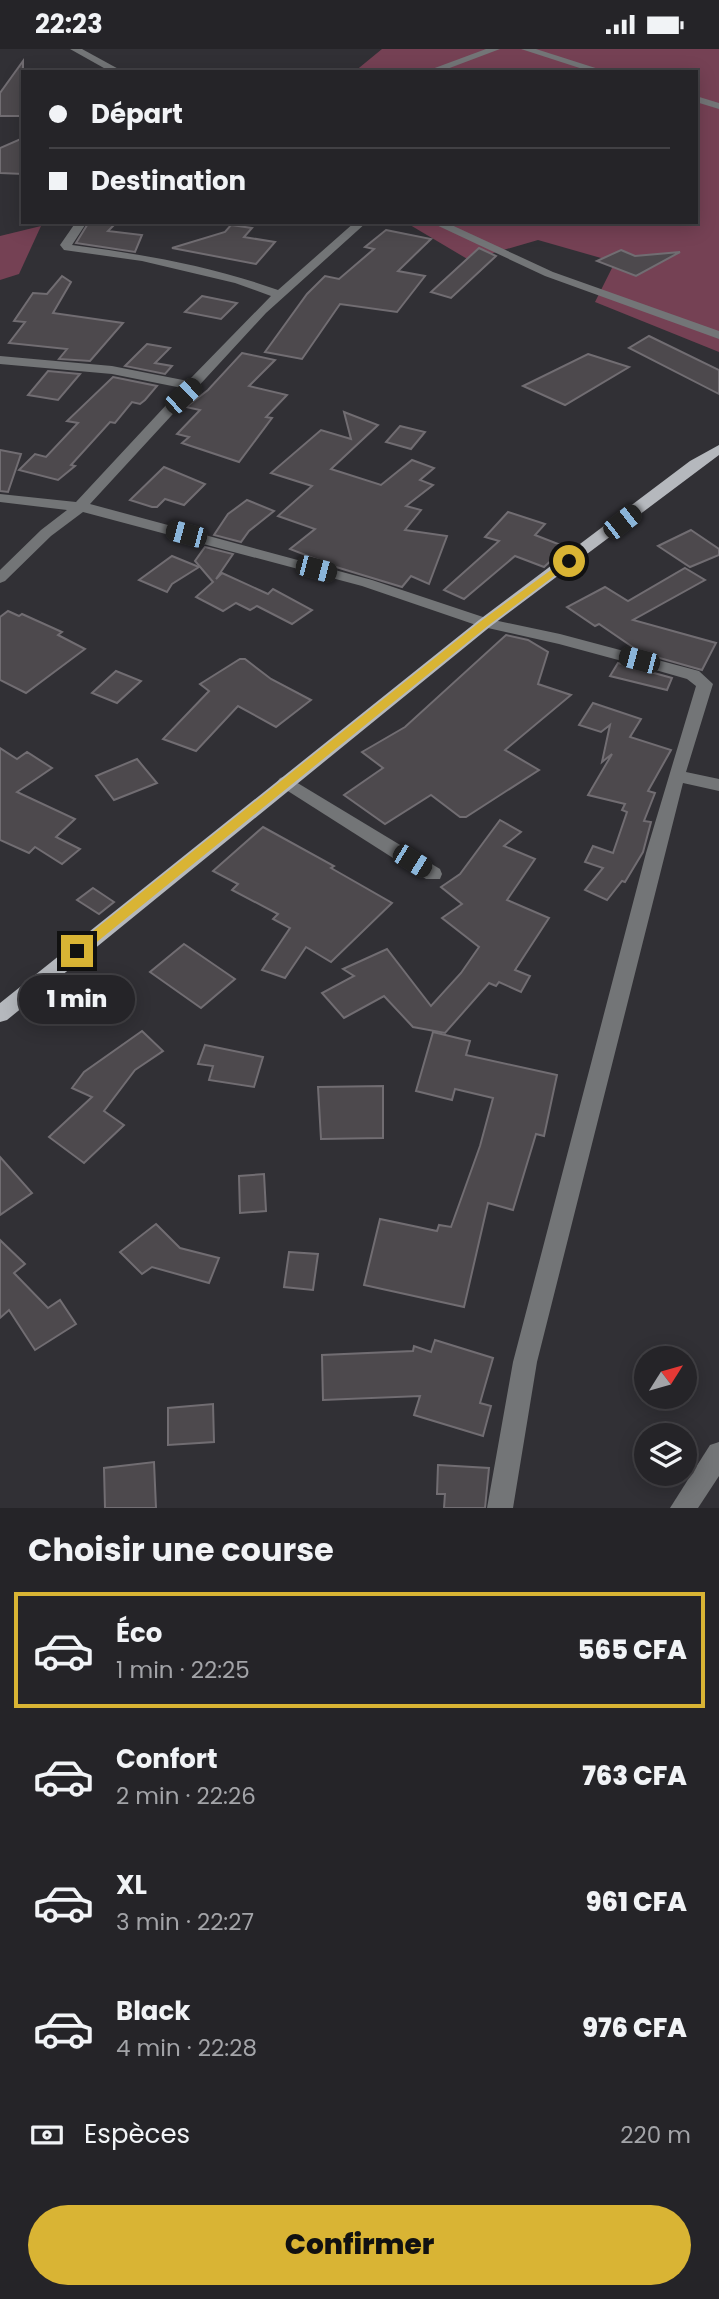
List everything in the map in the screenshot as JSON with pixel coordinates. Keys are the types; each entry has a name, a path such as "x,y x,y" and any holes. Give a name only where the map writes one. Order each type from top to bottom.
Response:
{"main road":[{"path":"0,1014 485,623 695,464 719,449"}],"street":[{"path":"435,70 495,49"},
{"path":"526,49 596,70"},
{"path":"82,50 117,70"},
{"path":"698,100 719,106"},
{"path":"80,224 70,236 66,245 68,248 142,258 239,280 280,295"},
{"path":"0,578 46,533 80,507 115,466 262,310 360,224"},
{"path":"439,224 549,274 719,335"},
{"path":"0,360 112,370 193,386"},
{"path":"0,375 15,367 61,364"},
{"path":"0,498 80,507 368,583 485,623 560,639 702,679 706,688 676,776 525,1362 500,1508"},
{"path":"676,776 719,785"},
{"path":"286,782 433,874"},
{"path":"683,1508 719,1454"}],"shaded area":[{"path":"382,49 719,49 719,352 595,302 615,262 538,240 469,260 408,224 698,224 698,70 356,70"},
{"path":"41,226 19,274 0,280 0,236"}],"building":[{"path":"23,61 21,116 0,116 0,93"},
{"path":"21,139 21,174 0,173 0,148"},
{"path":"88,224 115,224 108,231 142,235 135,252 76,243"},
{"path":"231,225 252,228 244,237 275,242 256,264 172,248 225,232"},
{"path":"386,230 431,239 398,271 425,276 397,312 340,304 302,359 265,352 307,294 325,276 339,279 374,249 365,247"},
{"path":"479,248 496,256 451,298 431,292"},
{"path":"621,250 635,256 680,252 636,276 597,261"},
{"path":"62,276 71,282 53,313 123,323 90,361 59,359 67,349 9,343 25,322 14,321 33,293 47,294"},
{"path":"202,296 237,303 221,319 185,312"},
{"path":"649,336 719,370 719,394 629,348"},
{"path":"147,344 170,348 155,363 172,366 165,374 125,366"},
{"path":"242,353 275,360 249,386 287,395 266,417 272,418 239,462 182,443 189,437 177,434 200,410 186,407 208,390"},
{"path":"588,354 629,367 565,405 523,386"},
{"path":"48,371 80,374 58,400 28,395"},
{"path":"113,377 157,386 140,404 132,402 115,423 110,422 71,465 75,466 58,480 19,470 35,454 46,457 78,423 67,421"},
{"path":"344,412 378,425 331,469 381,485 412,460 434,468 420,480 433,485 406,506 421,510 405,530 447,536 429,584 411,576 402,587 336,567 290,549 315,529 278,516 312,486 271,473 321,430 351,439"},
{"path":"400,426 425,432 411,449 386,442"},
{"path":"0,450 21,454 8,492 0,491"},
{"path":"164,467 205,484 184,505 165,499 157,507 152,507 130,500"},
{"path":"247,500 274,511 249,531 241,542 214,535 228,514"},
{"path":"508,512 545,524 535,535 566,547 544,567 515,556 464,599 444,590 499,541 485,537"},
{"path":"691,530 719,549 719,555 690,567 658,546"},
{"path":"205,547 233,554 216,579 222,573 268,594 273,589 312,610 292,624 257,606 250,610 236,603 223,611 196,597 213,582 195,561"},
{"path":"172,556 199,567 172,584 167,592 139,580"},
{"path":"685,568 705,580 633,620 716,643 702,670 631,650 634,648 599,624 595,626 567,607 605,587 628,601"},
{"path":"8,611 19,616 22,614 62,632 58,635 85,649 26,693 0,680 0,617"},
{"path":"506,635 528,640 548,652 538,684 571,695 505,750 539,770 466,817 460,817 431,795 385,824 344,795 383,768 362,752 405,727"},
{"path":"240,659 245,659 271,679 311,700 276,727 238,706 196,751 163,739 209,691 200,684"},
{"path":"618,663 672,678 667,690 610,676"},
{"path":"116,671 141,681 117,703 92,693"},
{"path":"593,703 641,719 630,737 671,750 648,791 655,793 644,821 651,822 643,852 625,882 622,881 607,900 585,890 603,868 585,862 593,846 613,853 627,812 622,810 625,804 588,795 612,754 602,762 610,725 601,732 579,725"},
{"path":"0,748 17,759 27,752 52,768 17,792 75,819 56,837 80,849 62,864 35,847 29,853 0,840"},
{"path":"137,759 157,783 114,800 96,776"},
{"path":"500,820 521,832 504,846 535,859 507,900 549,918 515,970 530,976 521,992 499,982 496,986 489,983 445,1033 413,1027 384,996 344,1018 322,993 354,976 343,969 387,949 431,1006 461,973 479,947 442,918 462,904 441,887 460,874"},
{"path":"263,827 334,866 331,868 392,903 331,962 306,947 285,978 262,970 290,928 273,919 278,914 232,890 238,884 213,871"},
{"path":"93,888 114,902 99,914 77,900"},
{"path":"184,944 235,979 201,1008 150,972"},
{"path":"142,1031 163,1051 135,1070 104,1111 124,1125 84,1163 49,1137 92,1097 72,1088 84,1072"},
{"path":"433,1032 470,1041 466,1055 557,1075 544,1136 536,1134 513,1210 488,1203 464,1307 364,1285 380,1219 437,1231 439,1225 451,1227 480,1146 493,1098 455,1089 452,1100 416,1091"},
{"path":"205,1045 263,1057 254,1087 209,1080 213,1066 198,1064"},
{"path":"383,1086 383,1138 321,1139 318,1087"},
{"path":"0,1157 32,1193 0,1215"},
{"path":"264,1174 266,1211 240,1213 239,1176"},
{"path":"156,1224 180,1248 219,1258 209,1283 152,1267 142,1274 120,1252"},
{"path":"0,1240 25,1264 14,1273 48,1308 60,1300 76,1324 35,1350 9,1310 0,1318"},
{"path":"289,1252 318,1254 313,1290 284,1287"},
{"path":"435,1340 493,1358 480,1403 491,1406 483,1436 414,1415 420,1396 323,1400 322,1355 413,1351 414,1346 431,1352"},
{"path":"213,1404 214,1442 168,1445 168,1408"},
{"path":"154,1462 156,1508 105,1508 104,1468"},
{"path":"438,1465 489,1468 485,1508 444,1508 445,1494 437,1494"}],"route":[{"path":"77,951 485,623 569,561"}]}
